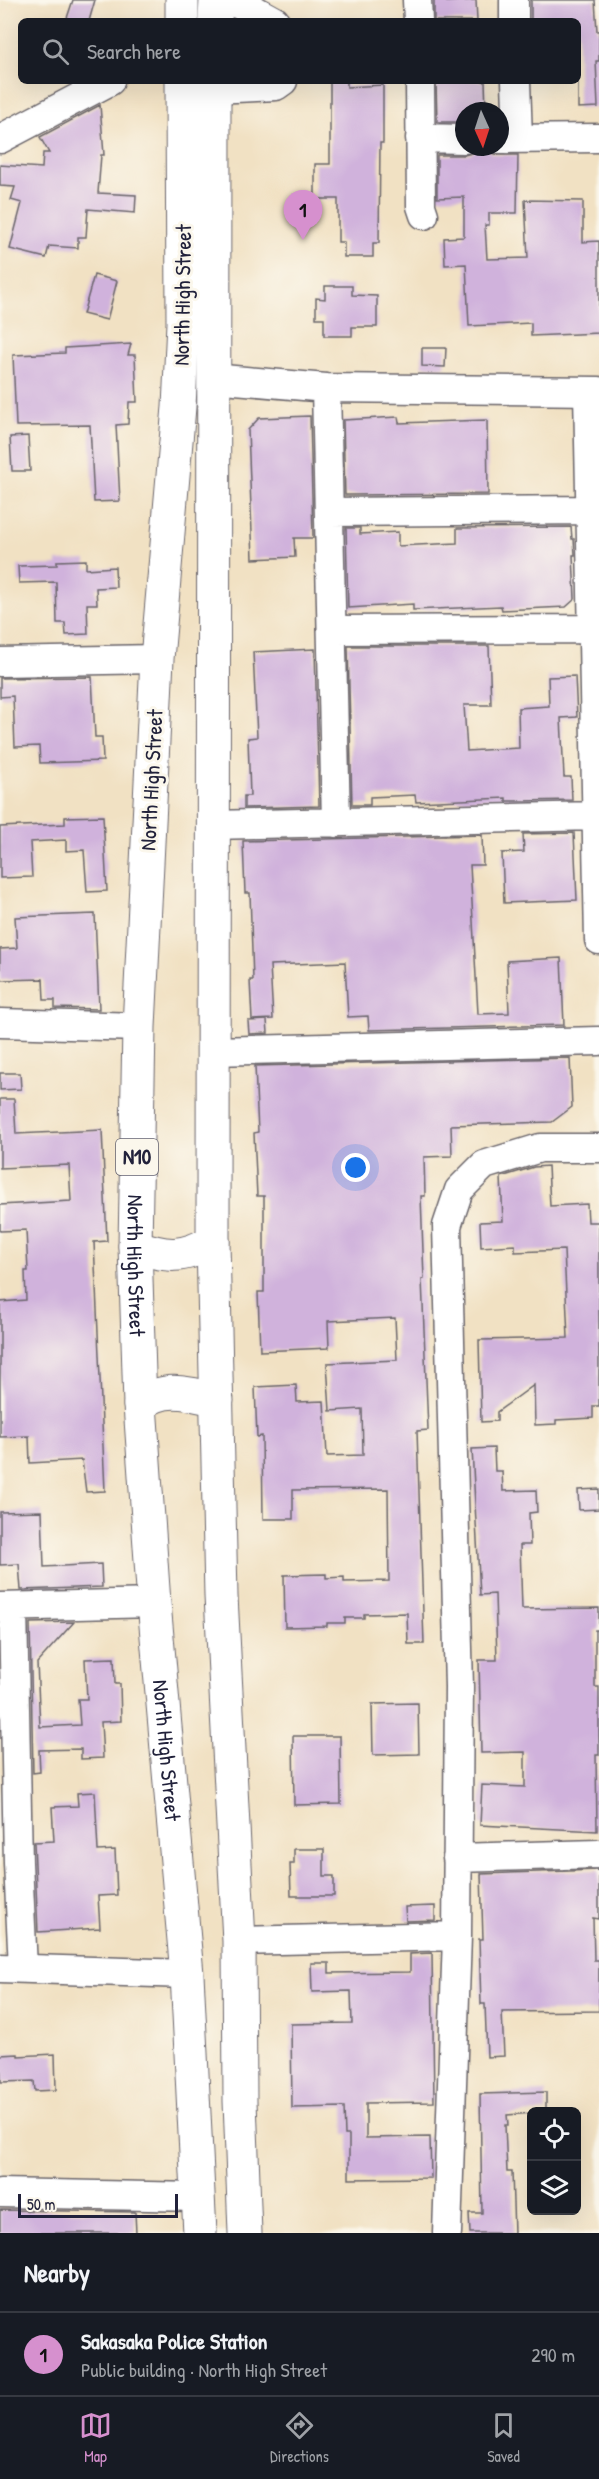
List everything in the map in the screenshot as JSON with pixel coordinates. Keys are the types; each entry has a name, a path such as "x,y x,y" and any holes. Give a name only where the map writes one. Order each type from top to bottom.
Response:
{"highway":[{"path":"182,0 182,18"},
{"path":"216,0 216,18"},
{"name":"North High Street","path":"182,84 183,323 179,407 157,659 139,1027 135,1246 140,1405 154,1603 187,1974 200,2233"},
{"name":"North High Street","path":"213,85 213,1241 221,1596 239,1941 240,2101 245,2233"},
{"path":"135,1246 159,1254 177,1255 197,1251 213,1241"},
{"path":"140,1405 152,1395 175,1392 217,1400"}],"street":[{"path":"224,0 255,10 270,18"},
{"path":"417,0 418,18"},
{"path":"514,0 514,18"},
{"path":"0,139 104,84"},
{"path":"213,85 276,86 279,84"},
{"path":"420,84 421,206 424,215"},
{"path":"516,84 509,139 599,138"},
{"path":"420,138 455,139"},
{"path":"212,378 326,388 593,391 589,510 599,940"},
{"path":"326,388 336,823"},
{"path":"330,512 589,510"},
{"path":"332,630 593,630"},
{"path":"0,662 157,659"},
{"path":"214,825 597,816"},
{"path":"0,1023 139,1027"},
{"path":"213,1051 599,1041"},
{"path":"447,2233 457,1936 459,1687 447,1226 459,1190 484,1165 540,1148 599,1148"},
{"path":"154,1603 7,1607 18,1863 12,1968 187,1974"},
{"path":"457,1858 599,1854"},
{"path":"239,1941 457,1936"},
{"path":"0,2193 197,2197"}],"building":[{"path":"73,0 95,0 90,18 67,18"},
{"path":"434,0 447,0 447,2 476,0 477,18 434,18"},
{"path":"531,0 595,0 597,31 599,31 599,61 596,61 598,107 578,108 578,84 581,84 581,18 531,18"},
{"path":"330,84 347,84 347,87 383,85 379,243 373,243 373,257 344,257 344,242 338,242 338,199 315,199 315,164 330,164"},
{"path":"436,84 485,84 486,102 455,102 455,122 437,122"},
{"path":"100,105 104,155 101,155 98,193 136,195 135,213 88,209 86,237 78,237 78,248 49,246 46,258 10,249 22,203 11,200 15,187 0,186 0,165 42,168 43,153 49,153 40,137"},
{"path":"437,155 518,155 517,213 489,213 489,225 485,225 487,259 528,258 525,200 583,201 583,242 599,241 599,333 531,336 531,323 469,326 466,264 445,265 444,238 464,237 464,197 437,198"},
{"path":"94,275 117,281 107,320 83,314"},
{"path":"325,286 352,286 352,295 377,296 377,327 352,327 352,336 324,336 324,318 316,318 316,298 325,299"},
{"path":"131,344 128,355 135,355 137,402 129,402 128,424 116,425 120,501 94,502 90,425 16,426 13,355 65,353 65,348"},
{"path":"422,348 446,348 445,367 422,366"},
{"path":"310,416 313,538 294,538 295,557 253,559 248,430 259,418"},
{"path":"398,417 399,423 487,420 488,494 345,495 343,420"},
{"path":"28,436 30,471 12,471 10,437"},
{"path":"571,527 575,555 573,555 575,599 566,607 502,610 501,606 413,610 413,604 348,608 346,528 360,528 360,534 398,532 398,546 457,543 457,528"},
{"path":"86,560 86,569 115,567 116,587 96,588 97,604 87,604 88,634 66,635 65,623 57,623 56,582 19,583 18,566 57,565 57,561"},
{"path":"348,646 489,646 491,705 464,705 467,751 519,748 518,708 549,706 548,677 575,676 577,717 561,718 564,777 571,777 572,800 506,801 506,798 416,802 415,795 370,797 370,805 352,805"},
{"path":"315,649 319,806 244,808 244,796 250,796 248,738 257,737 253,652"},
{"path":"92,677 95,737 102,737 103,761 40,763 39,746 15,747 13,696 0,697 0,678"},
{"path":"103,816 107,891 87,892 84,850 66,851 66,840 30,842 32,877 0,878 0,827 65,824 65,817"},
{"path":"574,833 577,900 504,903 502,853 524,852 523,834"},
{"path":"482,835 483,865 470,865 478,1014 509,1013 507,961 561,958 564,1025 369,1030 368,1016 348,1017 345,962 270,965 273,1019 252,1020 250,893 245,893 243,841"},
{"path":"95,914 99,1009 55,1008 55,1000 44,1000 43,979 0,980 0,949 17,948 15,917"},
{"path":"267,1020 268,1033 249,1034 248,1021"},
{"path":"570,1058 572,1107 552,1122 451,1125 452,1156 424,1157 425,1196 421,1196 424,1279 422,1279 428,1430 417,1431 424,1644 408,1644 407,1613 364,1614 364,1618 345,1618 345,1623 327,1623 327,1626 285,1627 284,1575 326,1574 326,1578 344,1577 344,1582 389,1581 388,1489 293,1490 293,1519 263,1519 262,1436 257,1437 255,1387 296,1385 297,1402 324,1401 327,1456 363,1455 362,1409 330,1411 327,1363 397,1360 395,1318 328,1321 329,1348 260,1351 258,1292 264,1292 264,1196 257,1196 254,1133 258,1132 255,1066"},
{"path":"0,1073 20,1073 21,1089 0,1090"},
{"path":"0,1099 14,1099 16,1134 102,1130 107,1241 94,1242 105,1491 86,1492 82,1460 30,1463 29,1436 0,1437 0,1302 26,1300 25,1271 28,1271 26,1230 0,1231 0,1205 71,1201 69,1165 0,1168"},
{"path":"548,1166 550,1206 587,1204 588,1222 599,1222 599,1406 593,1406 593,1418 556,1420 556,1424 535,1425 534,1385 497,1412 497,1421 481,1422 479,1340 568,1338 564,1250 515,1252 515,1245 481,1247 480,1222 503,1221 501,1177 534,1167"},
{"path":"494,1448 495,1471 502,1471 503,1491 536,1490 537,1512 529,1513 530,1545 520,1545 522,1609 599,1608 599,1630 595,1630 595,1687 599,1687 599,1755 596,1755 597,1831 480,1825 482,1785 525,1787 525,1752 481,1753 479,1660 497,1660 495,1594 480,1595 472,1449"},
{"path":"599,1489 599,1509 579,1510 578,1490"},
{"path":"42,1511 44,1567 101,1564 102,1587 21,1590 19,1564 0,1565 0,1512"},
{"path":"74,1622 37,1663 40,1727 80,1725 78,1699 87,1699 85,1659 114,1658 115,1684 120,1684 121,1721 101,1722 103,1758 81,1759 81,1749 39,1750 40,1772 33,1773 30,1623"},
{"path":"418,1703 419,1754 373,1755 372,1704"},
{"path":"293,1736 340,1736 341,1804 294,1805"},
{"path":"95,1792 98,1851 115,1850 117,1895 98,1896 100,1928 38,1932 34,1842 54,1841 52,1807 78,1806 77,1793"},
{"path":"294,1849 324,1849 324,1876 334,1876 334,1896 291,1896 290,1864 294,1864"},
{"path":"599,1870 599,1919 593,1918 594,1960 599,1960 599,2011 502,2012 504,2056 487,2057 485,2004 481,2004 479,1939 483,1939 481,1874"},
{"path":"435,1906 435,1920 406,1921 405,1907"},
{"path":"432,1953 434,2102 366,2103 366,2138 430,2137 431,2178 349,2179 349,2135 345,2135 344,2107 292,2108 291,2024 352,2023 351,1991 312,1992 311,1963 329,1963 329,1973 410,1972 410,1954"},
{"path":"18,2054 18,2056 55,2054 56,2090 35,2091 34,2081 1,2082 0,2055"},
{"path":"546,2092 546,2107 527,2107 527,2113 507,2115 508,2125 505,2125 507,2172 512,2172 514,2233 470,2233 469,2213 482,2213 480,2094"},
{"path":"0,2210 135,2212 136,2233 0,2233"}],"place":[{"name":"Sakasaka Police Station","path":"303,240"}]}
